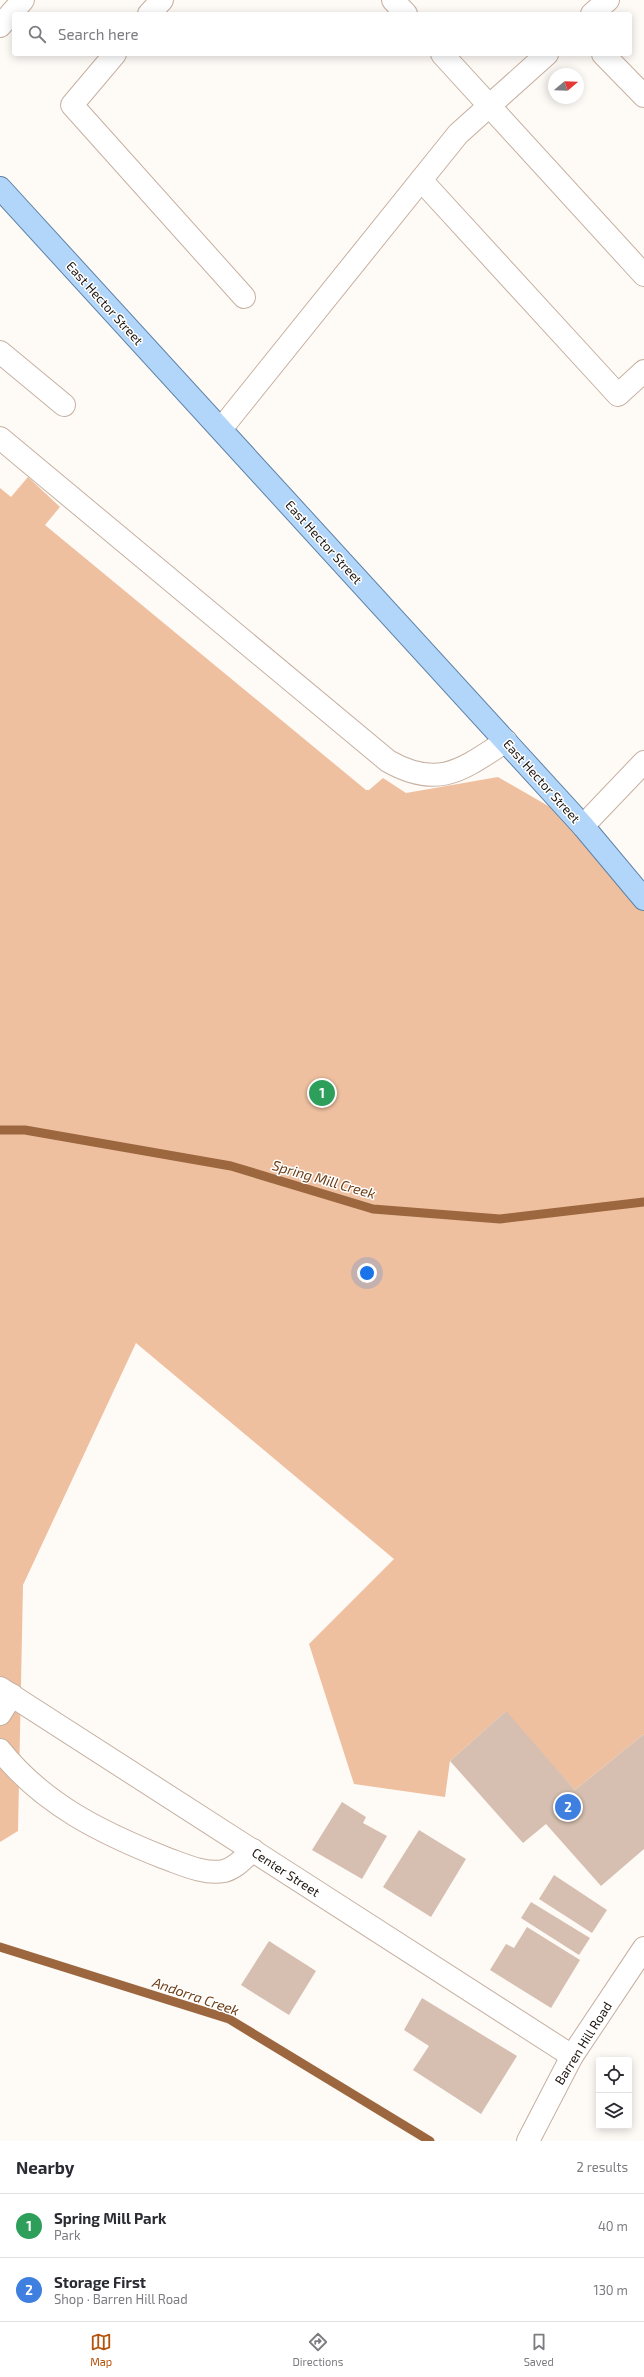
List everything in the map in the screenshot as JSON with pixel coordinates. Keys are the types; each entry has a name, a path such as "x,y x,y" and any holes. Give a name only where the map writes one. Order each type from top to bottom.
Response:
{"main road":[{"name":"East Hector Street","path":"0,188 583,826 644,899"}],"street":[{"path":"12,12 23,0"},
{"path":"151,12 162,0"},
{"path":"393,0 404,12"},
{"path":"594,12 608,0"},
{"path":"0,26 12,12"},
{"path":"113,56 72,105 244,297"},
{"path":"444,56 644,274"},
{"path":"221,429 458,134 545,56"},
{"path":"605,56 642,89"},
{"path":"421,180 618,395 644,371"},
{"path":"0,352 64,405"},
{"path":"0,438 388,761 406,771 439,776 460,770 506,742"},
{"path":"583,826 644,762"},
{"path":"0,1714 6,1691"},
{"name":"Center Street","path":"6,1691 572,2056"},
{"path":"0,1750 54,1802 77,1817 132,1845 176,1862 215,1872 231,1869 253,1850"},
{"name":"Barren Hill Road","path":"528,2141 572,2056 644,1948"}],"shaded area":[{"path":"28,477 60,507 45,525 366,790 369,790 383,778 406,793 498,777 583,826 644,899 644,1734 575,1790 505,1712 450,1761 445,1797 354,1784 309,1644 394,1559 136,1343 23,1585 18,1831 0,1842 0,488 11,497"}],"building":[{"path":"506,1711 575,1790 644,1734 644,1849 601,1886 546,1824 523,1843 450,1761"},
{"path":"342,1802 366,1817 363,1823 387,1836 362,1879 312,1850"},
{"path":"419,1830 466,1859 431,1917 383,1887"},
{"path":"554,1875 607,1910 592,1933 539,1899"},
{"path":"531,1902 590,1938 579,1955 521,1918"},
{"path":"527,1927 580,1960 551,2008 490,1970 506,1944 514,1948"},
{"path":"269,1941 316,1971 289,2015 241,1985"},
{"path":"422,1998 517,2056 481,2114 413,2070 429,2046 404,2030"}],"waterway":[{"name":"Spring Mill Creek","path":"0,1130 25,1130 231,1166 373,1209 500,1219 644,1202"},
{"name":"Andorra Creek","path":"0,1947 229,2019 430,2141"}],"place":[{"name":"Spring Mill Park","path":"322,1093"},
{"name":"Storage First","path":"568,1807"}]}
